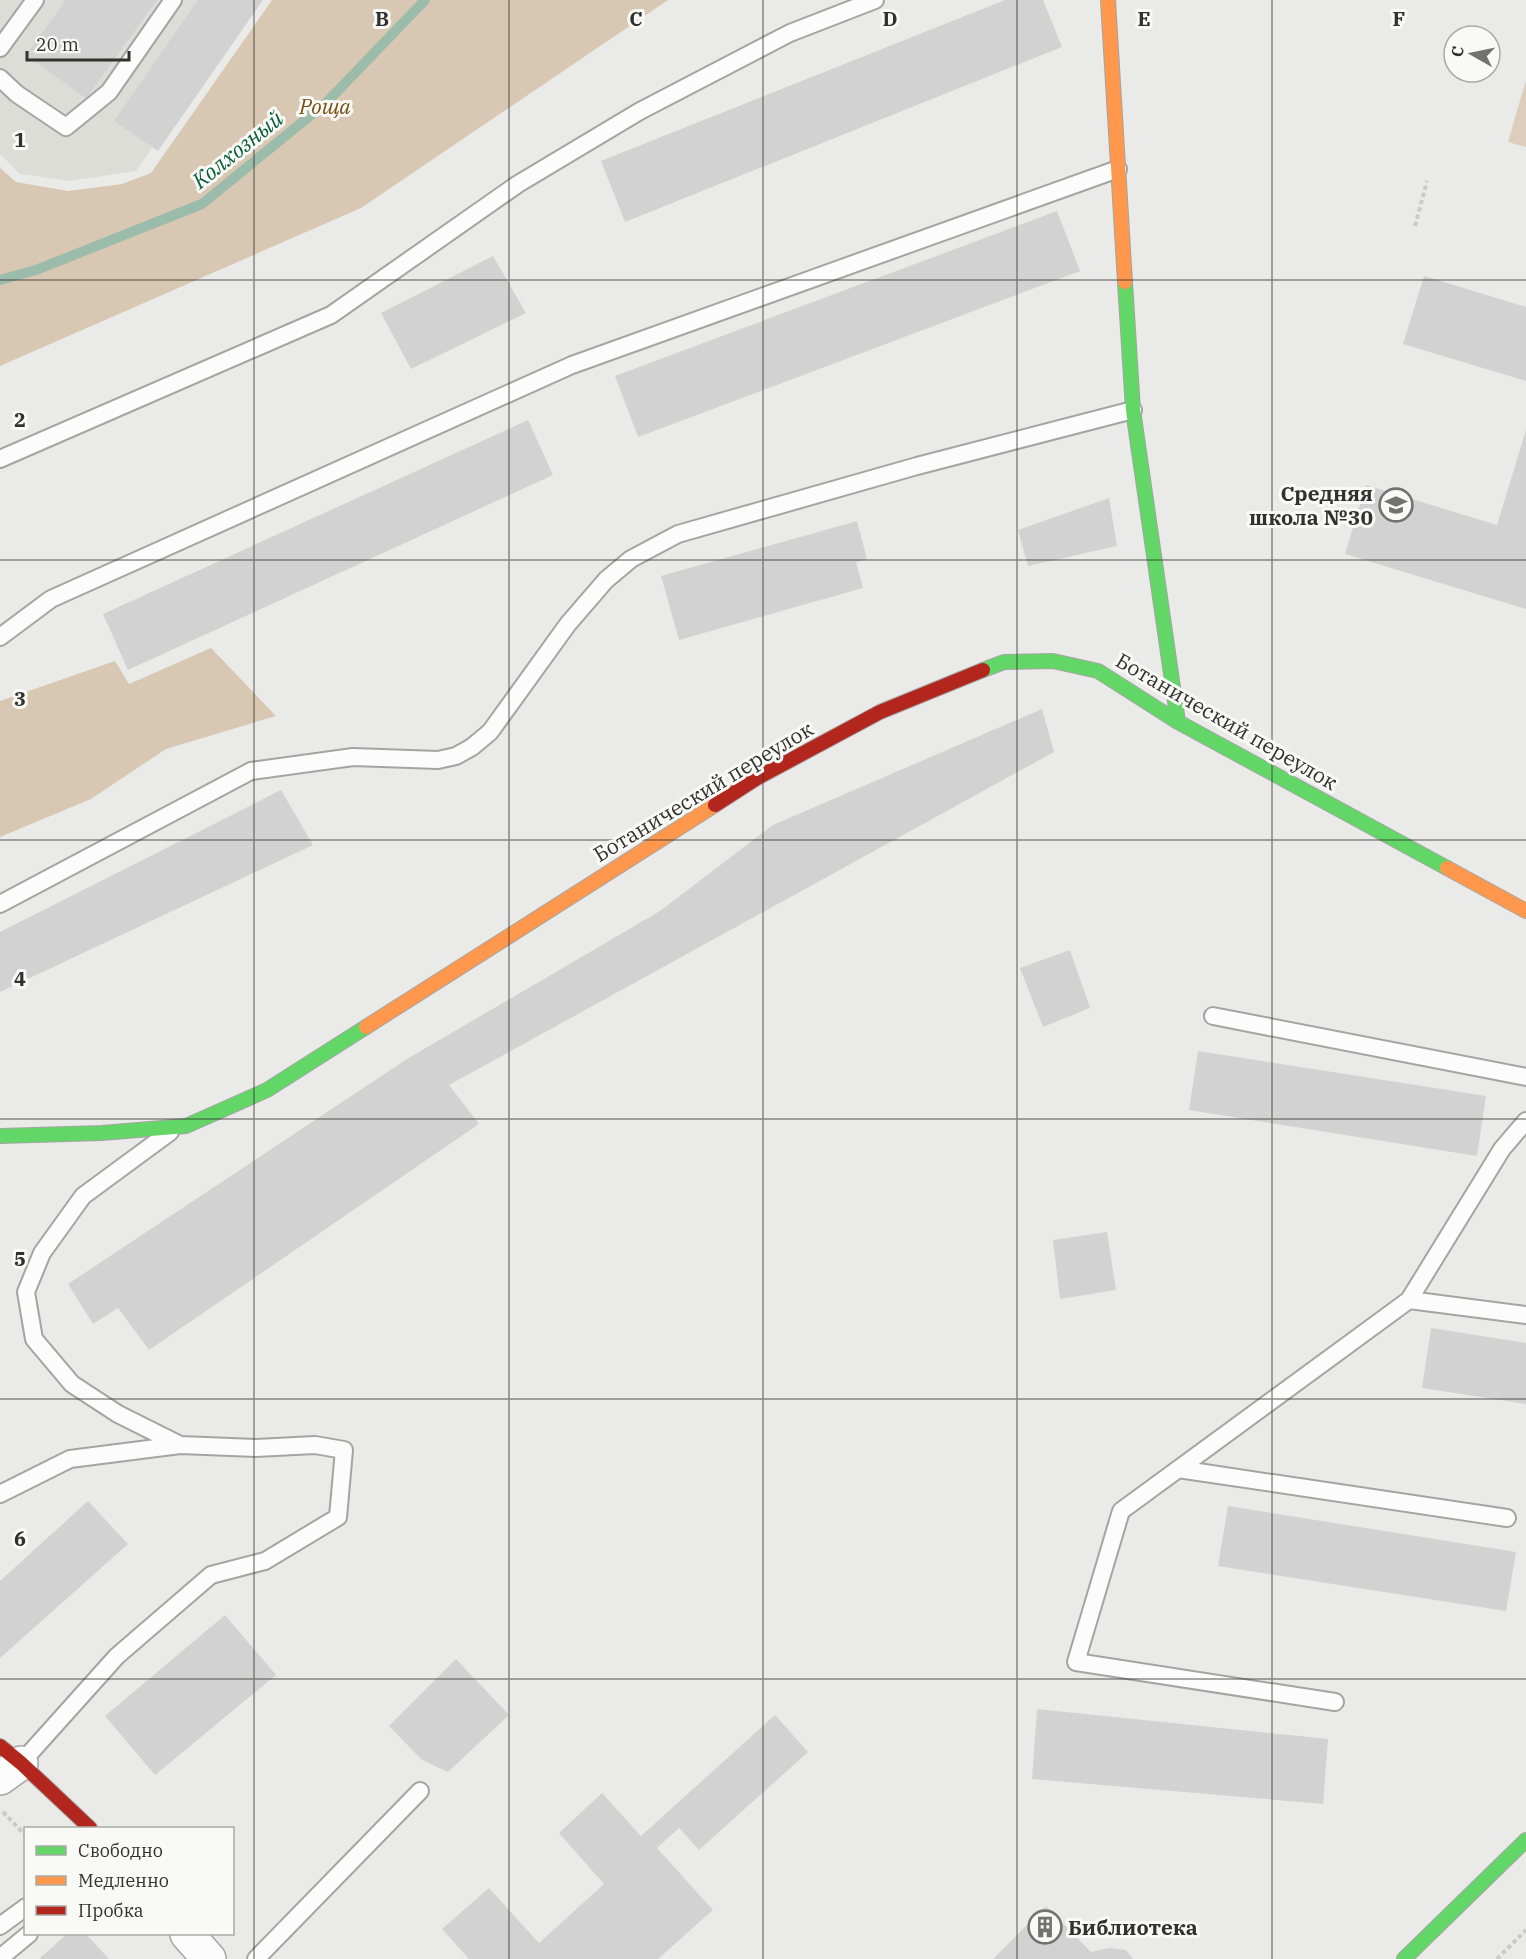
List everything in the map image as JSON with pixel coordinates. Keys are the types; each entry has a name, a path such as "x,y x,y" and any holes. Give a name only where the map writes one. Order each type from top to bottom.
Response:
{"street":[{"path":"1108,0 1133,410 1178,722"},
{"name":"Ботанический переулок","path":"0,1136 102,1133 186,1126 267,1090 757,778 880,712 1004,662 1053,661 1098,671 1178,722 1526,911"},
{"path":"7,1762 89,1827"},
{"path":"1404,1959 1526,1840"},
{"path":"188,1935 209,1959"}],"lane":[{"path":"0,48 35,0"},
{"path":"0,78 17,94 66,127 109,92 173,0"},
{"path":"0,459 331,315 518,184 640,111 790,33 875,0"},
{"path":"0,637 51,599 572,365 1118,169"},
{"path":"0,904 250,771 353,757 438,760 456,756 472,747 490,732 568,624 606,580 631,559 678,534 917,466 1133,410"},
{"path":"1213,1016 1526,1077"},
{"path":"1335,1702 1076,1662 1121,1511 1409,1300 1502,1149 1526,1121"},
{"path":"178,1126 83,1196 42,1253 26,1292 34,1339 72,1384 118,1414 180,1445"},
{"path":"1409,1300 1526,1315"},
{"path":"0,1494 70,1459 180,1445 256,1448 315,1445 344,1450 338,1517 265,1561 211,1575 117,1656 7,1762"},
{"path":"1178,1469 1507,1518"},
{"path":"256,1959 420,1791"},
{"path":"0,1926 24,1908"},
{"path":"0,1958 27,1935"}],"path":[{"path":"1415,226 1427,182"},
{"path":"0,1810 24,1834"},
{"path":"1497,1959 1526,1930"}],"shaded area":[{"path":"0,0 254,0 136,171 70,181 20,174 0,154"},
{"path":"1526,80 1526,147 1508,142"}],"green space":[{"name":"Роща","path":"272,0 668,0 361,208 0,366 0,168 16,182 68,191 122,184 151,173"},
{"path":"211,648 276,716 166,749 91,799 0,837 0,701 115,661 129,684"}],"building":[{"path":"66,0 157,0 86,98 26,55"},
{"path":"198,0 263,0 158,151 114,121"},
{"path":"1005,0 1043,0 1062,47 625,222 601,161"},
{"path":"1057,211 1080,271 638,437 615,376"},
{"path":"493,256 526,313 411,369 381,313"},
{"path":"1424,276 1526,307 1526,381 1403,344"},
{"path":"528,420 553,475 128,670 103,614"},
{"name":"Средняя школа №30","path":"1526,430 1526,609 1345,554 1366,485 1497,525"},
{"path":"1109,498 1117,546 1028,566 1018,530"},
{"path":"857,521 867,559 856,562 863,588 679,640 661,576"},
{"path":"1042,709 1054,752 449,1085 479,1124 149,1350 118,1308 93,1324 68,1284 407,1059 660,911 773,825"},
{"path":"281,790 313,845 0,992 0,932"},
{"path":"1070,950 1090,1008 1043,1027 1020,968"},
{"path":"1198,1051 1486,1096 1477,1156 1189,1110"},
{"path":"1107,1232 1116,1290 1060,1299 1053,1240"},
{"path":"1431,1328 1526,1343 1526,1404 1422,1388"},
{"path":"88,1501 128,1544 0,1658 0,1581"},
{"path":"1228,1506 1516,1552 1506,1611 1218,1566"},
{"path":"225,1615 276,1675 155,1775 105,1716"},
{"path":"456,1659 509,1715 448,1772 422,1760 389,1726"},
{"path":"1037,1709 1328,1739 1323,1804 1032,1779"},
{"path":"775,1715 808,1752 699,1850 679,1828 657,1848 713,1910 658,1959 469,1959 442,1929 489,1888 539,1943 604,1884 559,1833 602,1793 641,1836"},
{"name":"Библиотека","path":"1046,1906 1091,1952 1109,1948 1126,1950 1133,1959 993,1959"},
{"path":"66,1935 87,1935 109,1959 39,1959"}],"waterway":[{"name":"Колхозный","path":"0,280 36,270 202,204 327,102 425,0"}],"traffic: fast":[{"path":"1125,282 1133,410 1178,722"},
{"path":"983,670 1004,662 1053,661 1098,671 1178,722 1447,868"},
{"path":"0,1136 102,1133 186,1126 267,1090 366,1027"},
{"path":"1404,1959 1526,1840"}],"traffic: slow":[{"path":"1108,0 1125,282"},
{"path":"366,1027 715,805"},
{"path":"1447,868 1526,911"}],"traffic: jam":[{"path":"715,805 757,778 880,712 983,670"},
{"path":"0,1746 89,1827"}],"place":[{"name":"Средняя школа №30","path":"1396,505"},
{"name":"Библиотека","path":"1045,1927"}]}
